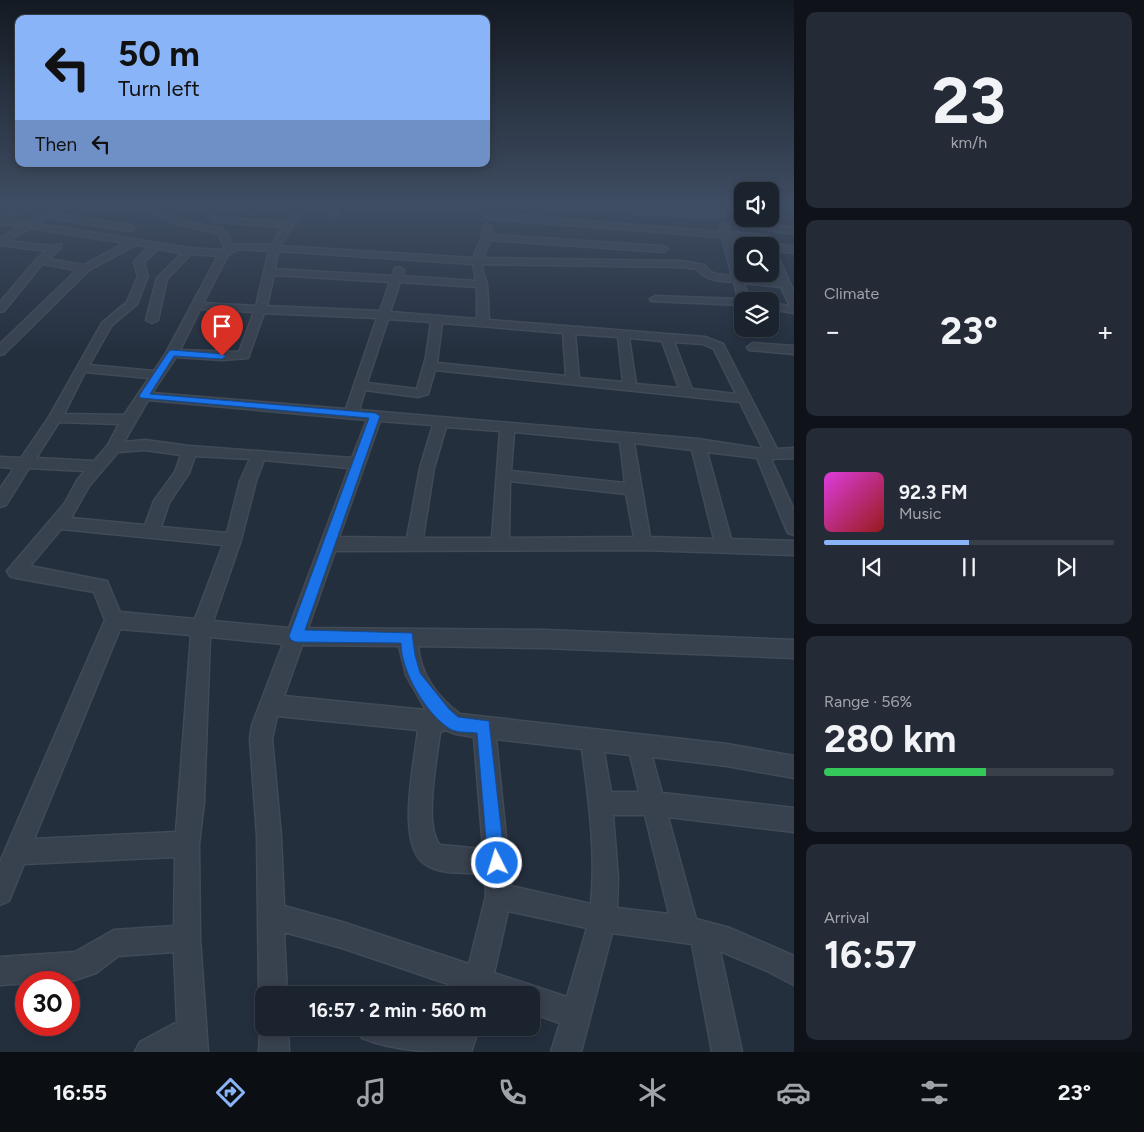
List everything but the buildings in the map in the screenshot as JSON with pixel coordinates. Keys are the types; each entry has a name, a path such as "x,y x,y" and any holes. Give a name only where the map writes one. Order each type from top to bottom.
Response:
{"street":[{"path":"0,309 40,261 48,254"},
{"path":"0,351 85,268 112,254"},
{"path":"0,501 55,418 81,368 108,323 132,304 143,276 139,262 147,254"},
{"path":"152,320 162,278 186,254"},
{"path":"0,892 114,620 101,586 16,571 58,524 71,507 83,483 114,448 128,420 171,355 224,254"},
{"path":"171,355 172,353 222,356 244,355 248,348 271,272 273,254"},
{"path":"371,254 478,261 682,264 700,268 711,276 734,279"},
{"path":"481,254 478,261 478,276 482,284 484,324"},
{"path":"351,414 397,279 402,256"},
{"path":"40,261 85,268"},
{"path":"779,266 794,269"},
{"path":"779,270 793,300"},
{"path":"271,272 482,284"},
{"path":"762,282 785,284"},
{"path":"655,299 734,302"},
{"path":"196,306 384,315 705,341 719,347 746,399 768,454 794,530"},
{"path":"779,308 794,310"},
{"path":"360,386 421,393 425,389 437,320"},
{"path":"569,330 573,381"},
{"path":"623,334 630,388"},
{"path":"667,338 687,393"},
{"path":"753,347 794,350"},
{"path":"430,366 746,399"},
{"path":"81,368 158,375"},
{"path":"144,396 626,437 698,444 768,454 794,453"},
{"path":"273,986 269,836 261,739 262,725 375,416"},
{"path":"55,418 128,420"},
{"path":"414,545 426,468 441,421"},
{"path":"500,545 502,475 507,427"},
{"path":"626,437 632,489 643,543"},
{"path":"698,444 724,546"},
{"path":"114,448 145,445 189,451 358,464"},
{"path":"151,532 162,500 182,473 189,451"},
{"path":"150,1052 193,1041 187,938 187,844 192,802 201,628 233,540 248,481 259,455"},
{"path":"0,462 98,466"},
{"path":"502,475 632,489"},
{"path":"58,524 233,540"},
{"path":"329,544 500,545 643,543 794,548"},
{"path":"114,620 296,636 544,639 794,649"},
{"path":"408,638 408,655 414,676 444,714 456,724"},
{"path":"270,705 592,738 727,755 794,767"},
{"path":"430,721 420,820 423,844 434,856 497,863"},
{"path":"478,986 499,896 484,726"},
{"path":"566,1052 575,1014 603,919 606,878 601,804 592,738"},
{"path":"638,744 652,803 694,931 727,1052"},
{"path":"601,804 652,803 794,820"},
{"path":"16,852 187,844"},
{"path":"499,896 603,919 694,931 730,941 775,960 794,971"},
{"path":"271,915 342,935 473,986"},
{"path":"0,970 75,966 94,959 114,942 187,938"},
{"path":"540,1002 575,1014"},
{"path":"274,1036 274,1052"},
{"path":"422,1036 459,1042"}],"route":[{"path":"222,356 172,353 144,396 375,416 296,636 408,638 408,655 414,676 444,714 456,724 484,726 497,863"}]}
